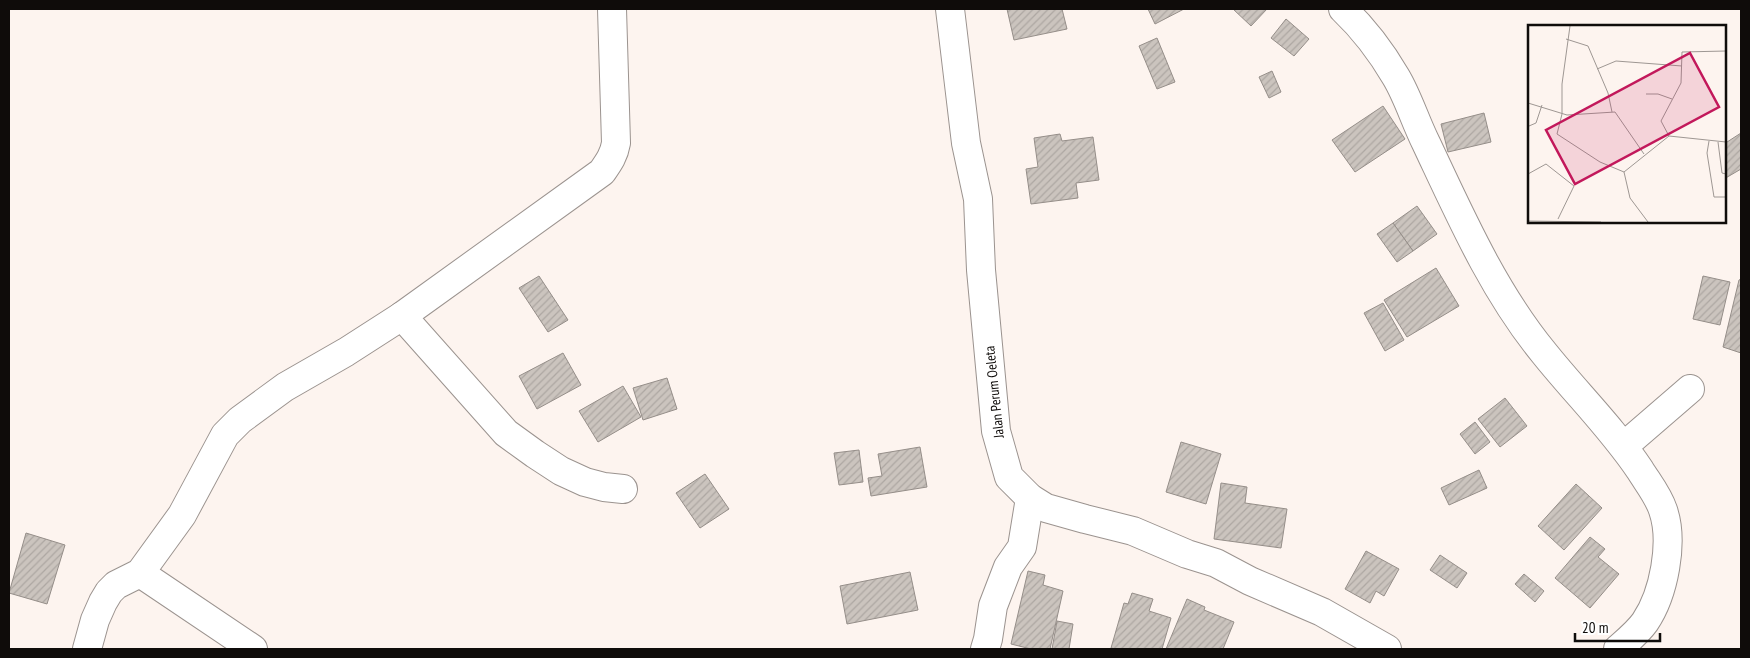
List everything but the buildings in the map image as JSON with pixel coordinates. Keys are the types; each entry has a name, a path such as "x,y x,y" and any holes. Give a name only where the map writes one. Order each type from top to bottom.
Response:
{"street":[{"path":"87,649 96,620 109,592 116,585 140,573 182,515 225,435 240,420 285,387 346,352 402,316 602,172 614,152 616,142 612,9"},
{"name":"Jalan Perum Oeleta","path":"950,9 966,143 978,199 982,270 996,431 1009,477 1030,498 1046,508 1133,531 1216,564 1322,612 1387,649"},
{"path":"1343,9 1378,49 1397,78 1481,255 1509,304 1543,352 1624,446 1654,490 1663,510 1668,536 1666,560 1659,592 1645,622 1618,649"},
{"path":"402,316 506,433 561,471 585,482 623,489"},
{"path":"1624,446 1690,389"},
{"path":"985,649 993,606 1008,567 1022,547 1030,498"},
{"path":"140,573 254,649"}]}
